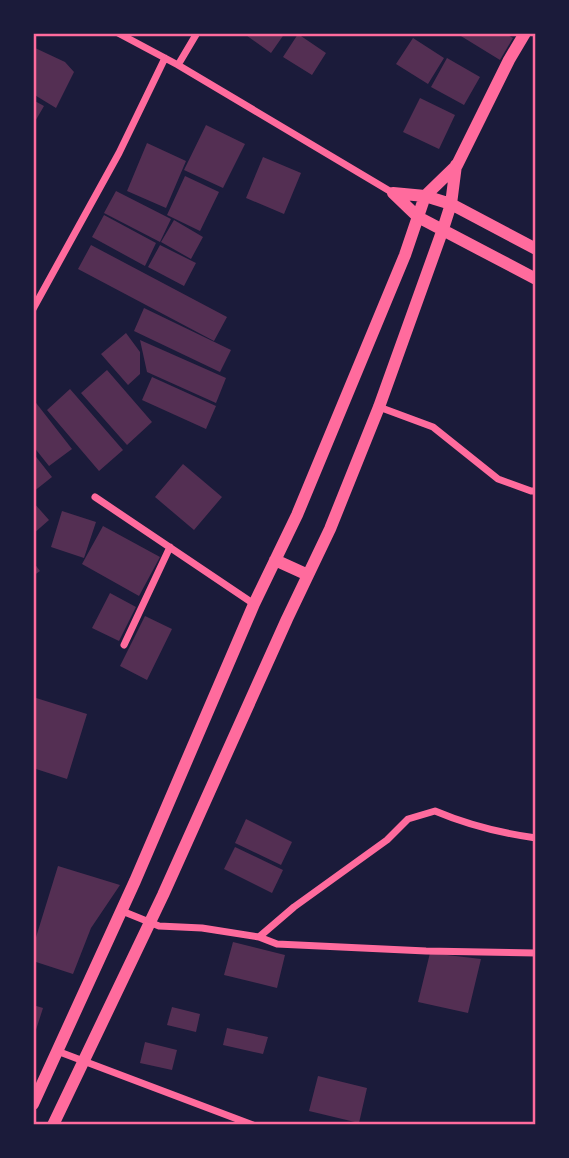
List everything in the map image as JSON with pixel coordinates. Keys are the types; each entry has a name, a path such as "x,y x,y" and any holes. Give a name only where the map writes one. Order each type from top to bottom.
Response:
{"street":[{"path":"118,33 178,65 393,193 418,217 536,279"},
{"path":"178,65 197,33"},
{"path":"53,1125 150,923 355,471 443,229 451,204 457,165 525,33"},
{"path":"33,309 118,153 165,58"},
{"path":"33,1104 121,911 254,604 312,480 400,268 425,196 457,165"},
{"path":"393,193 425,196 451,204 536,249"},
{"path":"379,407 433,427 498,479 536,491"},
{"path":"95,497 254,604"},
{"path":"124,645 170,547"},
{"path":"275,560 308,575"},
{"path":"258,937 294,907 387,840 408,819 435,811 470,825 504,834 536,838"},
{"path":"121,911 159,926 202,928 258,937 276,944 536,953"},
{"path":"58,1051 253,1125"}],"building":[{"path":"243,33 285,33 271,53"},
{"path":"456,33 504,33 513,38 500,60"},
{"path":"298,34 326,53 312,75 283,57"},
{"path":"413,38 444,58 428,84 396,64"},
{"path":"33,47 65,62 74,72 56,108 33,94"},
{"path":"447,58 480,77 464,105 431,87"},
{"path":"420,98 455,115 439,149 403,132"},
{"path":"33,100 44,106 33,125"},
{"path":"206,125 245,144 223,188 184,170"},
{"path":"147,143 186,161 166,208 127,191"},
{"path":"263,157 301,173 284,214 246,198"},
{"path":"185,176 219,192 200,231 167,215"},
{"path":"116,191 171,219 160,242 104,213"},
{"path":"104,215 156,243 145,266 92,237"},
{"path":"174,220 203,237 191,259 161,242"},
{"path":"91,245 227,317 214,341 78,269"},
{"path":"160,245 196,263 184,286 148,267"},
{"path":"144,308 231,350 220,372 134,331"},
{"path":"126,333 140,352 140,374 128,385 101,354"},
{"path":"140,340 226,378 216,403 147,372"},
{"path":"107,370 152,422 127,445 81,393"},
{"path":"152,377 216,406 206,429 142,400"},
{"path":"70,389 123,450 99,471 47,410"},
{"path":"33,399 72,449 49,466 33,446"},
{"path":"33,453 52,477 33,492"},
{"path":"183,464 222,497 194,530 155,497"},
{"path":"33,502 49,520 33,534"},
{"path":"62,511 96,522 84,558 51,547"},
{"path":"103,526 160,557 139,596 82,564"},
{"path":"33,562 40,571 33,576"},
{"path":"110,593 136,607 119,641 92,628"},
{"path":"145,616 172,629 147,680 120,666"},
{"path":"33,697 87,714 67,779 33,768"},
{"path":"246,819 292,842 281,865 235,843"},
{"path":"235,847 283,870 272,893 224,869"},
{"path":"58,866 120,885 91,928 73,974 33,961 33,947"},
{"path":"233,942 285,955 277,988 224,975"},
{"path":"430,953 481,959 468,1013 418,1002"},
{"path":"33,1005 43,1008 34,1036 33,1036"},
{"path":"172,1007 200,1014 196,1032 167,1025"},
{"path":"227,1028 268,1037 263,1054 223,1045"},
{"path":"145,1042 177,1050 172,1070 140,1063"},
{"path":"318,1076 367,1088 359,1123 309,1111"}]}
